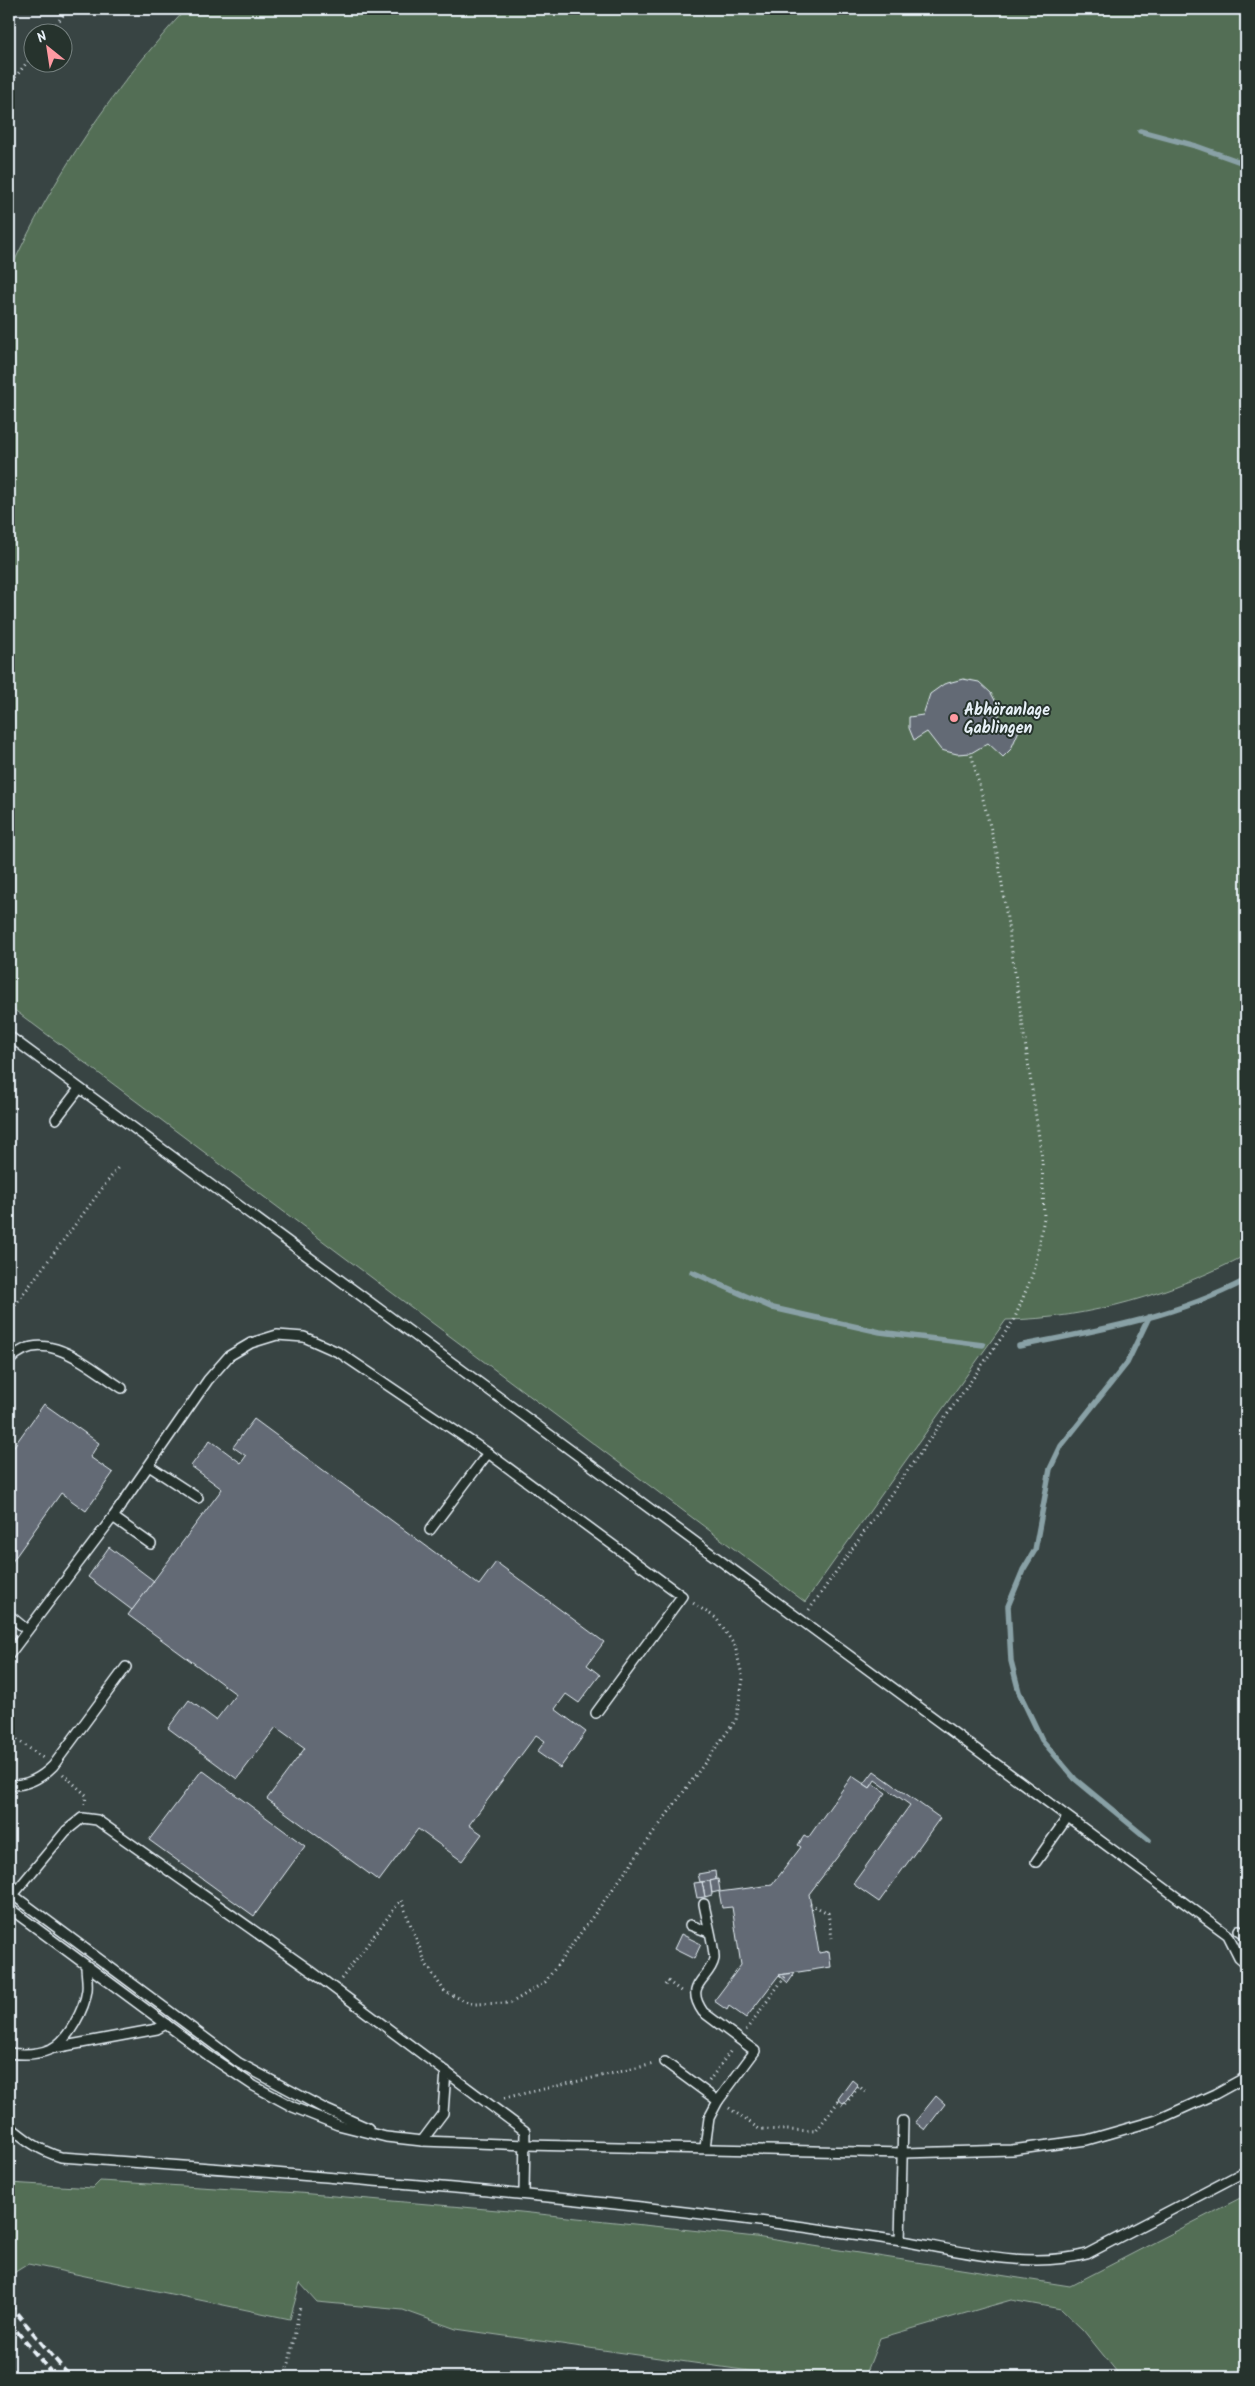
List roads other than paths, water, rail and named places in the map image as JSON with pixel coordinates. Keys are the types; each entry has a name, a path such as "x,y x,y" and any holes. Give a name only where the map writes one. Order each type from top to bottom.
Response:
{"lane":[{"path":"9,1036 801,1620 1066,1818 1228,1935 1238,1957 1246,1963"},
{"path":"56,1119 79,1089"},
{"path":"9,1655 113,1517 208,1380 229,1356 251,1343 277,1335 304,1337 340,1353 488,1453 682,1596 596,1713"},
{"path":"9,1361 18,1351 29,1347 55,1347 122,1388"},
{"path":"430,1530 488,1453"},
{"path":"149,1466 198,1498"},
{"path":"113,1517 151,1544"},
{"path":"9,1615 26,1630"},
{"path":"9,1785 25,1783 44,1775 53,1766 126,1667"},
{"path":"386,2137 325,2109 239,2064 11,1894 66,1831 82,1818 97,1820 334,1988 525,2131 524,2193"},
{"path":"1036,1862 1066,1818"},
{"path":"704,1904 714,1959 696,1989 698,2005 704,2012 755,2051 718,2100 709,2118 705,2147"},
{"path":"9,1908 86,1966 254,2086 293,2107 338,2125 386,2137 422,2141 526,2145 705,2147 904,2153 1012,2150 1086,2140 1157,2120 1215,2094 1246,2077"},
{"path":"690,1925 709,1932"},
{"path":"53,2048 73,2027 82,2007 87,1990 86,1966"},
{"path":"9,2053 31,2054 53,2048 156,2030 166,2024"},
{"path":"665,2062 718,2100"},
{"path":"422,2141 443,2113 446,2071"},
{"path":"900,2241 904,2153 903,2120"},
{"path":"9,2126 44,2152 61,2157 524,2193 773,2223 1007,2258 1064,2260 1087,2254 1246,2172"}],"waterway":[{"path":"1140,131 1196,146 1246,164"},
{"path":"692,1272 773,1308 880,1332 983,1345"},
{"path":"1019,1346 1106,1328 1164,1313 1192,1304 1246,1280"},
{"path":"1149,1317 1127,1363 1061,1446 1050,1469 1035,1550 1023,1570 1008,1606 1011,1661 1019,1692 1042,1740 1075,1779 1149,1840"}],"railway":[{"path":"9,2304 70,2377"},
{"path":"9,2322 55,2377"}],"place":[{"name":"Abhöranlage Gablingen","path":"954,718"}]}
